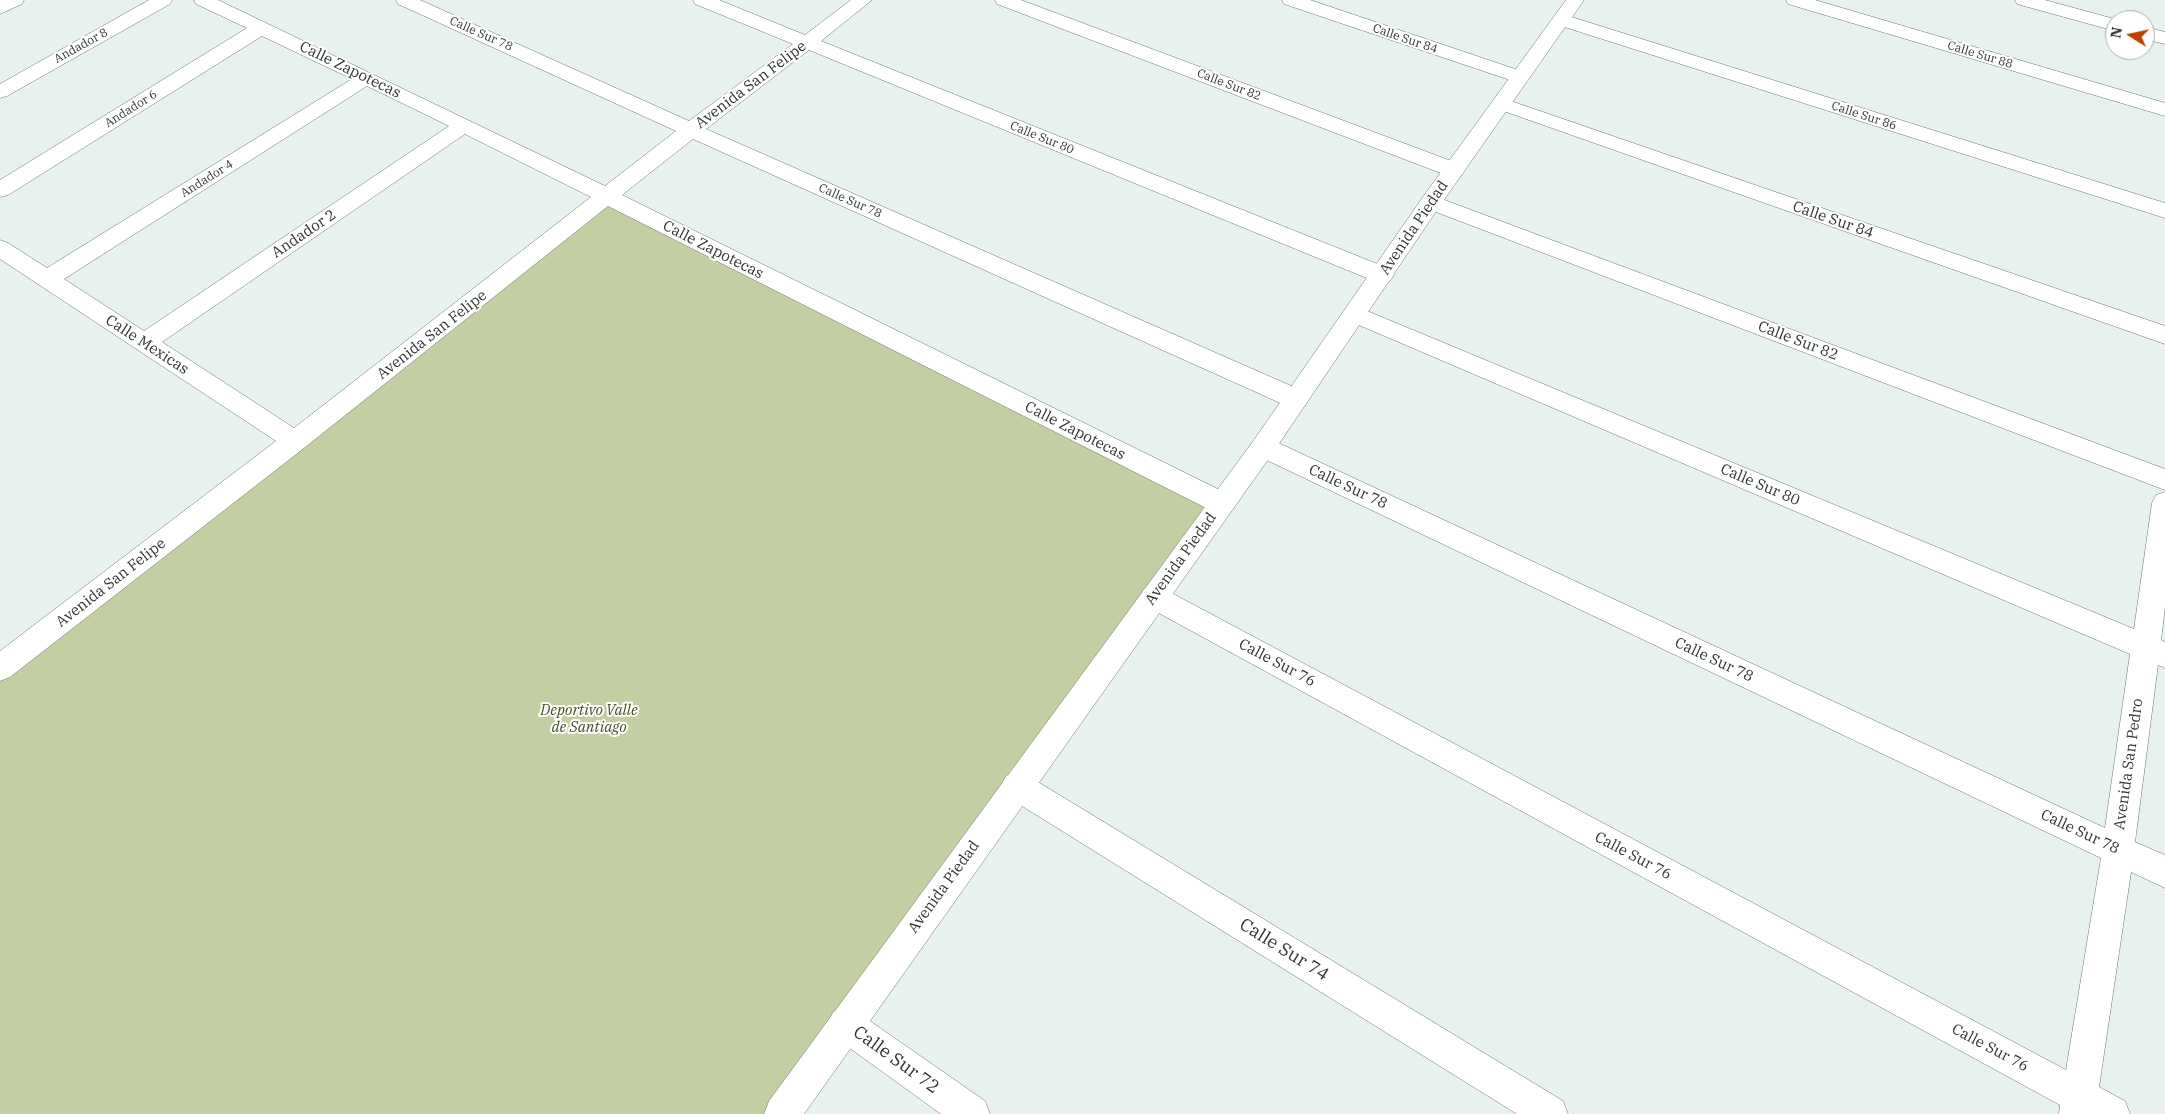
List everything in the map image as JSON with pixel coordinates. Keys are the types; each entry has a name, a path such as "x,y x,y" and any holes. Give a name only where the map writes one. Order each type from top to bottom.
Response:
{"street":[{"path":"0,8 15,0"},
{"name":"Andador 8","path":"0,92 163,0"},
{"name":"Calle Zapotecas","path":"203,0 464,125 1221,503"},
{"name":"Calle Sur 78","path":"405,0 691,130 1296,398"},
{"name":"Calle Sur 80","path":"702,0 1382,275"},
{"name":"Avenida San Felipe","path":"0,668 295,442 691,130 863,0"},
{"name":"Calle Sur 82","path":"1004,0 1454,170"},
{"name":"Calle Sur 84","path":"1291,0 1520,77"},
{"name":"Calle Sur 88","path":"1795,0 2165,110"},
{"path":"2024,0 2105,22"},
{"name":"Avenida Piedad","path":"782,1114 845,1024 1263,447 1431,202 1569,10"},
{"name":"Calle Sur 86","path":"1569,10 2165,211"},
{"name":"Andador 6","path":"0,190 261,28"},
{"name":"Andador 4","path":"47,279 367,78"},
{"name":"Calle Sur 84","path":"1502,104 2165,335"},
{"name":"Andador 2","path":"144,343 464,125"},
{"name":"Calle Sur 82","path":"1431,202 2165,480"},
{"name":"Calle Mexicas","path":"0,248 295,442"},
{"name":"Calle Sur 80","path":"1355,314 2155,651"},
{"name":"Calle Sur 78","path":"1263,447 2165,872"},
{"name":"Avenida San Pedro","path":"2078,1105 2118,850 2155,651 2165,503"},
{"name":"Calle Sur 76","path":"1154,597 2078,1105 2112,1114"},
{"name":"Calle Sur 74","path":"1017,786 1550,1114"},
{"name":"Calle Sur 72","path":"845,1024 972,1114"}],"green space":[{"name":"Deportivo Valle de Santiago","path":"611,203 1224,506 802,1114 0,1114 0,679"}]}
